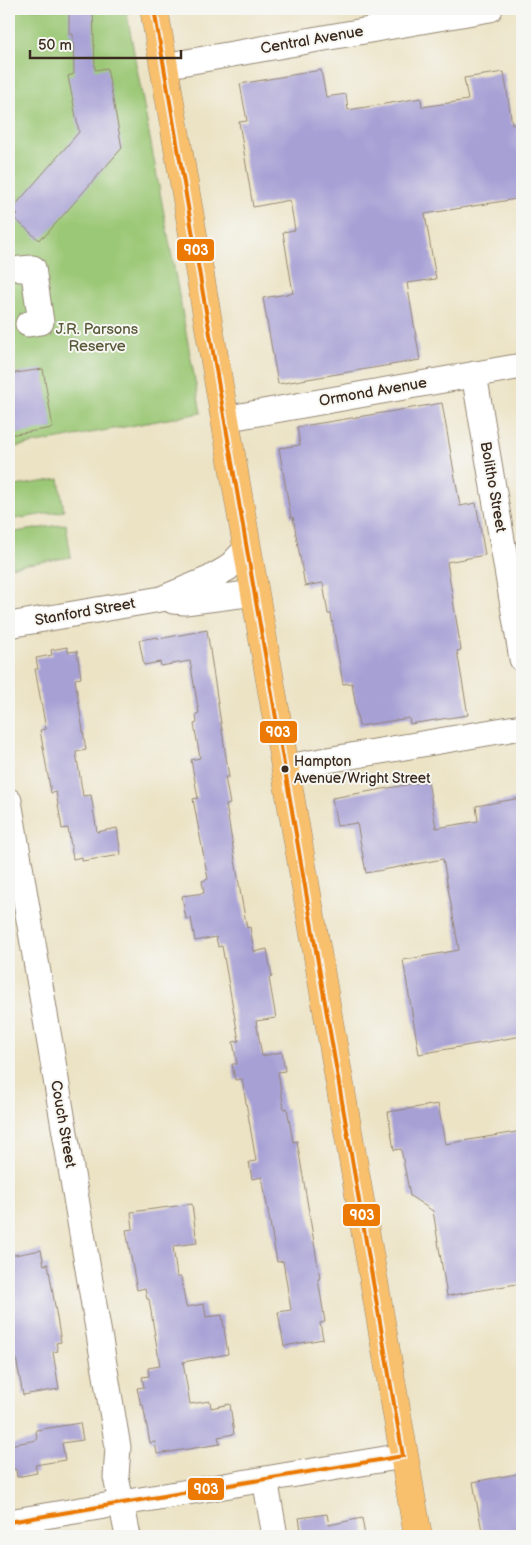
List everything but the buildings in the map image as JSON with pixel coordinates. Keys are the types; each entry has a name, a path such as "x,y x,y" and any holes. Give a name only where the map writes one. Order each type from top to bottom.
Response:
{"main road":[{"path":"154,9 418,1536"}],"street":[{"name":"Central Avenue","path":"164,66 490,9"},
{"path":"20,269 33,268 36,286 41,322 28,324"},
{"name":"Ormond Avenue","path":"224,418 522,366"},
{"name":"Bolitho Street","path":"474,374 522,659"},
{"name":"Stanford Street","path":"9,625 161,599 209,579 228,568 248,548"},
{"name":"Stanford Street","path":"161,599 185,602 255,593"},
{"path":"286,768 522,727"},
{"name":"Couch Street","path":"9,801 118,1447 130,1476 128,1536"},
{"path":"9,1522 403,1456"},
{"path":"265,1479 275,1536"},
{"name":"Couch Street","path":"128,1502 139,1536"}],"green space":[{"name":"J.R. Parsons Reserve","path":"9,9 126,9 201,413 9,448"},
{"path":"59,479 64,511 9,520 9,487"},
{"path":"66,524 71,557 9,567 9,533"}],"transit line":[{"name":"903","path":"154,9 403,1456"},
{"name":"903","path":"9,1522 403,1456"}],"place":[{"name":"Hampton Avenue/Wright Street","path":"285,769"}]}
